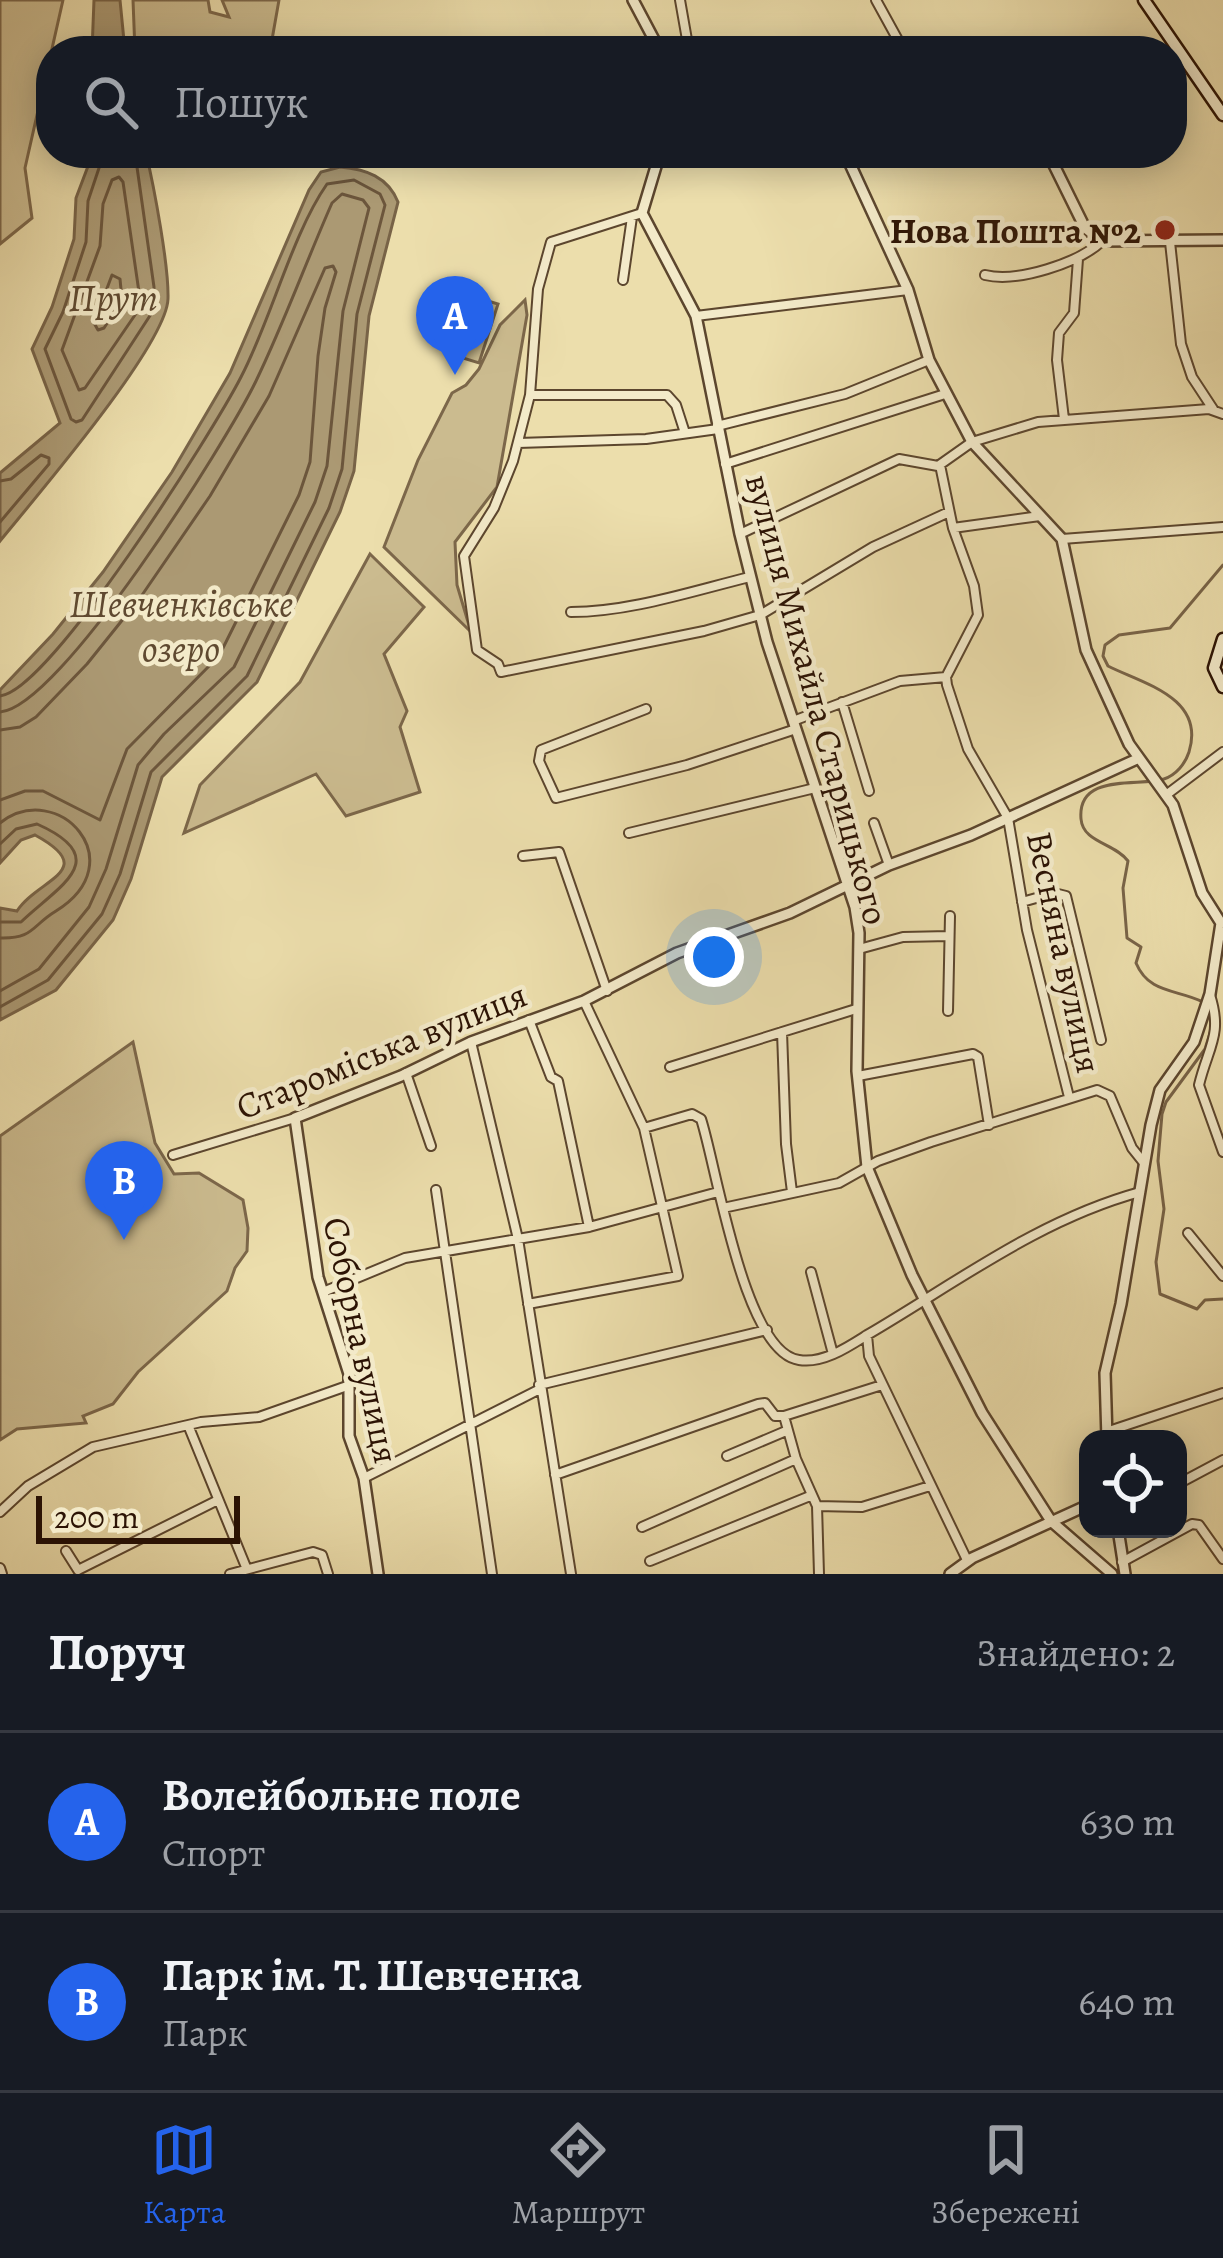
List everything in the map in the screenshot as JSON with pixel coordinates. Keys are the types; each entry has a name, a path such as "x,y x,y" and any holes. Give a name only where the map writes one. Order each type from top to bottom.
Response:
{"main road":[{"path":"1144,0 1169,36"},
{"path":"1187,62 1223,114"},
{"path":"1223,639 1214,668 1223,687"}],"street":[{"path":"633,0 652,36"},
{"path":"680,0 686,36"},
{"path":"876,0 896,36"},
{"path":"623,280 637,215 654,168"},
{"path":"852,168 908,290 929,360 972,442 1062,539 1086,650 1138,759 1173,805 1202,893 1222,923 1210,994 1191,1050 1160,1092 1105,1373 1106,1430"},
{"path":"1055,168 1085,228 1102,241 1223,240"},
{"path":"637,215 551,242 538,289 530,394 518,443 494,508 464,556 476,625 475,647 498,664 501,672 704,632 760,615 873,547 950,512"},
{"name":"вулиця Михайла Старицького","path":"637,215 696,316 760,615 856,913 857,1076 867,1167 923,1299 976,1404 1051,1521 1112,1574"},
{"path":"985,274 1009,276 1078,259 1102,241"},
{"path":"1170,242 1181,344 1192,377 1213,409 1223,414"},
{"path":"1064,419 1059,333 1075,314 1078,259"},
{"path":"696,316 908,290"},
{"path":"518,443 646,439 717,427 845,394 929,360"},
{"path":"530,394 667,395 674,401 685,433"},
{"path":"725,464 945,394"},
{"path":"740,535 899,460 940,465 972,442 1038,422 1213,409"},
{"path":"646,709 541,750 538,760 556,798 687,765 900,681 946,677 978,615 940,465"},
{"path":"953,528 1042,516"},
{"path":"1062,539 1223,527"},
{"path":"571,612 590,612 750,577"},
{"name":"Весняна вулиця","path":"946,677 965,741 1008,818 1022,902 1069,1097"},
{"path":"842,702 869,791"},
{"path":"1162,791 1223,752"},
{"name":"Староміська вулиця","path":"173,1154 295,1118 471,1042 584,1001 677,953 790,913 1138,759"},
{"path":"629,833 815,788"},
{"path":"874,823 889,866"},
{"path":"523,856 559,852 607,991"},
{"path":"1022,902 1057,892 1066,896 1101,1040"},
{"path":"948,1011 950,916"},
{"path":"859,949 904,937 949,936"},
{"path":"1210,994 1222,1028 1199,1085 1223,1152"},
{"path":"528,1304 677,1276 644,1127 584,1001"},
{"path":"670,1066 856,1009"},
{"path":"529,1020 551,1077 558,1081 589,1227"},
{"path":"782,1032 792,1192"},
{"path":"471,1042 518,1240 571,1574"},
{"path":"857,1076 973,1054 978,1058 989,1125"},
{"path":"406,1073 431,1146"},
{"path":"723,1208 844,1181 867,1167 1097,1090 1108,1095 1144,1163"},
{"path":"644,1127 692,1114 700,1117 744,1288 779,1348 791,1358 805,1360 833,1354 968,1276 1011,1245 1103,1203 1142,1192"},
{"name":"Соборна вулиця","path":"295,1118 322,1292 349,1374 349,1436 364,1478 378,1574"},
{"path":"436,1190 492,1574"},
{"path":"322,1292 405,1258 589,1227 718,1192"},
{"path":"1188,1233 1223,1276"},
{"path":"811,1272 833,1354"},
{"path":"364,1478 540,1387 767,1330"},
{"path":"867,1335 867,1352 967,1561"},
{"path":"555,1475 758,1404 765,1403 775,1416 784,1416 882,1385"},
{"path":"0,1513 28,1486 93,1447 188,1425 259,1417 347,1386"},
{"path":"1120,1430 1223,1393"},
{"path":"784,1416 817,1507 819,1574"},
{"path":"188,1425 246,1567"},
{"path":"728,1456 786,1431"},
{"path":"642,1527 796,1459"},
{"path":"1187,1479 1223,1460"},
{"path":"817,1507 876,1504 930,1486"},
{"path":"650,1561 810,1496"},
{"path":"66,1551 79,1572 218,1500"},
{"path":"950,1574 967,1561 1079,1509"},
{"path":"1119,1538 1124,1568 1192,1524 1199,1526 1223,1559"},
{"path":"230,1574 317,1552 328,1574"}],"shaded area":[{"path":"0,0 63,0 55,36 36,36 36,119 25,168 32,218 0,244"},
{"path":"133,0 208,0 210,12 229,17 222,0 279,0 273,36 134,36"},
{"path":"468,295 498,304 479,363 450,354"},
{"path":"525,300 527,315 497,487 455,542 457,585 471,632 384,547 418,460 452,393 479,369 500,325"},
{"path":"370,554 424,607 384,654 407,711 400,727 420,792 346,816 316,774 184,833 200,785 300,682"},
{"path":"133,1042 155,1143 174,1174 199,1173 243,1200 247,1251 227,1291 138,1372 113,1404 83,1416 86,1423 17,1429 0,1440 0,1136"}],"water":[{"path":"94,0 120,0 124,36 93,36"},
{"name":"Прут","path":"87,168 149,168 168,299 162,321 123,385 0,541 0,473 60,423 32,349 52,307 74,239 76,198"},
{"name":"Шевченківське озеро","path":"346,168 375,176 398,202 369,316 354,471 340,512 257,682 162,777 131,879 113,920 56,990 0,1020 0,908 17,911 64,866 54,847 35,835 21,840 0,863 0,690 103,572 172,472 230,373 321,172"}],"waterway":[{"path":"1203,1002 1156,986 1142,973 1136,963 1141,947 1127,938 1123,888 1128,861 1087,833 1081,819 1082,804 1099,788 1172,775 1187,756 1192,733 1180,705 1153,686 1108,666 1105,645 1119,635 1170,628 1223,565"},
{"path":"1211,1030 1205,1049 1162,1114 1158,1161 1164,1209 1156,1262 1160,1294 1197,1309 1205,1300 1223,1299"}],"place":[{"name":"Нова Пошта №2","path":"1165,230"},
{"name":"Волейбольне поле","path":"455,375"},
{"name":"Парк ім. Т. Шевченка","path":"124,1240"}]}
